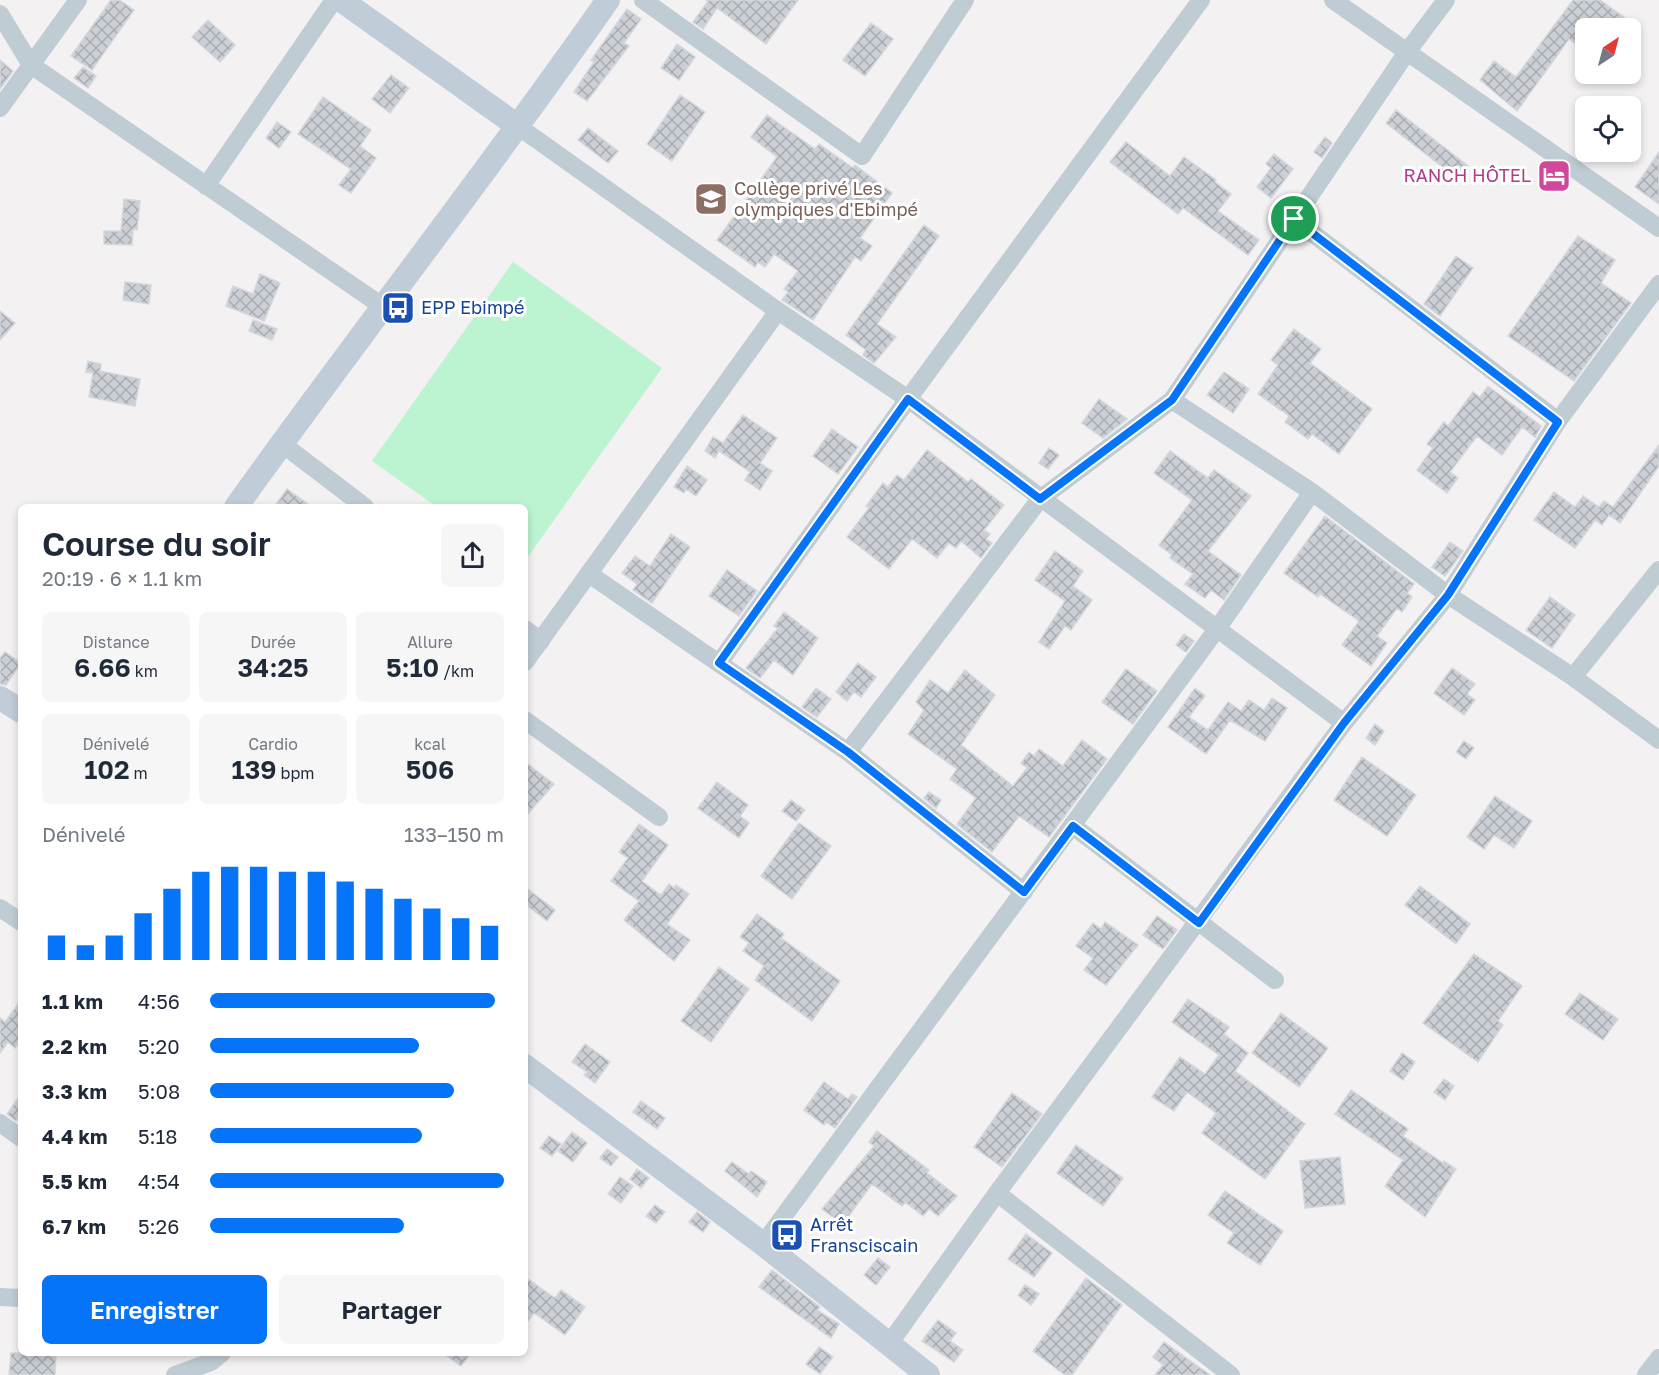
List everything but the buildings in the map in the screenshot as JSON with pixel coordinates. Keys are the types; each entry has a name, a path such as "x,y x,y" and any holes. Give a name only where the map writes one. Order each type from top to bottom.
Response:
{"street":[{"path":"0,108 78,0"},
{"path":"207,186 334,0"},
{"path":"341,0 778,311 908,399 1344,723"},
{"path":"238,504 382,306 519,127 608,0"},
{"path":"643,0 862,156 965,0"},
{"path":"719,663 908,399 1201,0"},
{"path":"1333,0 1659,228"},
{"path":"848,752 1040,499 1172,400 1407,52 1446,0"},
{"path":"0,14 31,65 382,306"},
{"path":"1294,219 1558,422"},
{"path":"889,1344 997,1193 1199,923 1344,723 1448,595 1558,422 1659,284"},
{"path":"528,658 778,311"},
{"path":"1172,400 1312,492 1448,595 1573,677 1659,740"},
{"path":"282,443 361,504"},
{"path":"763,1244 1217,629 1312,492"},
{"path":"1573,677 1659,570"},
{"path":"589,574 848,752 1024,892"},
{"path":"528,631 541,641"},
{"path":"0,698 18,709"},
{"path":"528,722 659,817"},
{"path":"1073,826 1275,980"},
{"path":"0,908 18,920"},
{"path":"528,1068 763,1244 928,1375"},
{"path":"0,1123 18,1136"},
{"path":"997,1193 1231,1375"},
{"path":"0,1297 18,1298"},
{"path":"1646,1375 1659,1358"},
{"path":"175,1375 217,1363"}],"green space":[{"path":"513,262 662,368 528,557 528,504 433,504 372,461"}],"place":[{"name":"RANCH HÔTEL","path":"1554,176"},
{"name":"Collège privé Les olympiques d'Ebimpé","path":"711,199"},
{"name":"EPP Ebimpé","path":"398,308"},
{"name":"Arrêt Fransciscain","path":"787,1235"}],"route":[{"path":"1294,219 1558,422 1448,595 1344,723 1199,923 1073,826 1024,892 848,752 719,663 908,399 1040,499 1172,400 1294,219"}]}
